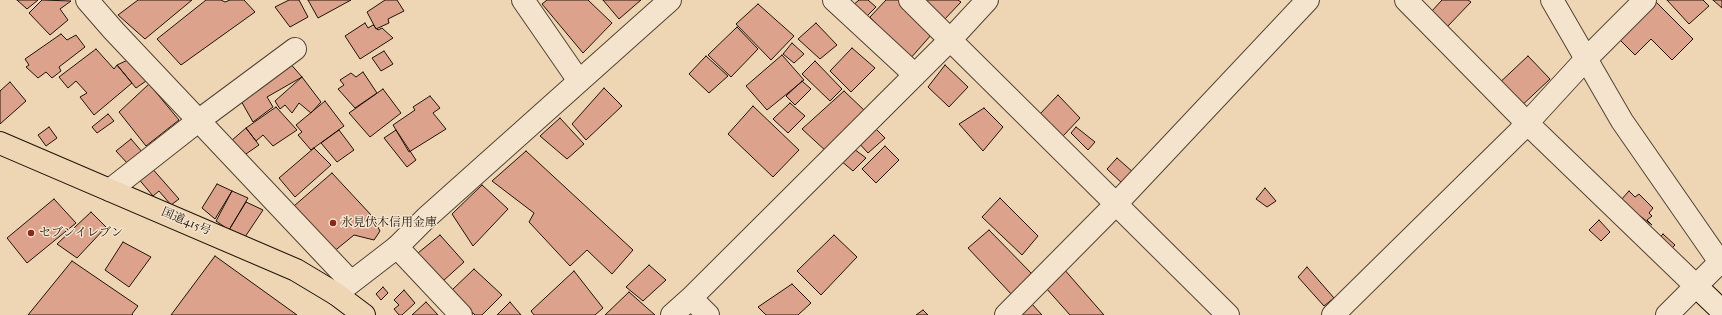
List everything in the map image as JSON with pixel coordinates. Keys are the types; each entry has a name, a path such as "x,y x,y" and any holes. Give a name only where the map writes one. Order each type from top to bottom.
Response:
{"highway":[{"name":"国道415号","path":"0,143 296,270 343,288 364,315"}],"street":[{"path":"87,0 114,32 198,120 343,288 397,247 426,218 670,0"},
{"path":"524,0 580,81"},
{"path":"834,0 915,75"},
{"path":"910,0 1228,315"},
{"path":"672,315 691,298 951,39 987,0"},
{"path":"1006,315 1116,204 1308,0"},
{"path":"1406,0 1527,123 1722,311"},
{"path":"1552,0 1622,121 1721,262 1667,315"},
{"path":"1333,315 1527,123 1586,59 1645,0"},
{"path":"110,190 198,120 295,49"},
{"path":"397,247 461,315"},
{"path":"691,298 708,315"}],"building":[{"path":"17,0 38,0 27,9"},
{"path":"42,0 71,1 60,9 68,20 50,35 29,13"},
{"path":"138,0 192,0 145,39 118,15"},
{"path":"206,0 221,0 225,2 230,0 244,0 255,12 181,65 157,39"},
{"path":"289,0 299,0 308,17 290,27 275,7"},
{"path":"308,0 351,0 318,18"},
{"path":"385,0 397,0 404,11 388,19 389,23 376,29 367,12"},
{"path":"547,0 588,0 612,23 583,53 542,4"},
{"path":"603,0 641,0 619,19"},
{"path":"859,0 868,0 876,7 863,20 852,6"},
{"path":"886,0 899,0 932,34 909,60 870,17"},
{"path":"923,0 958,0 961,2 943,21"},
{"path":"1442,0 1468,0 1471,2 1446,28 1430,13"},
{"path":"1667,0 1703,0 1709,6 1689,24"},
{"path":"1713,0 1722,0 1722,8"},
{"path":"1655,1 1693,39 1672,60 1651,39 1635,55 1618,38"},
{"path":"758,4 794,36 771,60 736,24"},
{"path":"365,23 368,28 373,25 378,30 382,28 393,38 360,59 345,36"},
{"path":"816,23 837,45 820,59 798,39"},
{"path":"737,27 758,49 731,77 708,55"},
{"path":"61,34 67,40 76,35 85,47 59,67 61,71 52,78 46,72 38,78 26,67 29,65 25,59"},
{"path":"792,43 804,54 794,63 783,54"},
{"path":"852,48 875,68 851,92 830,71"},
{"path":"96,49 114,69 117,65 132,83 94,115 80,97 87,93 76,81 68,88 59,77"},
{"path":"384,51 393,64 381,71 372,58"},
{"path":"782,55 804,80 767,110 746,86"},
{"path":"706,56 728,76 709,93 689,74"},
{"path":"1528,56 1550,79 1517,110 1495,87"},
{"path":"130,59 149,79 136,88 117,65"},
{"path":"288,61 302,77 267,97 273,107 253,122 236,92"},
{"path":"815,61 842,89 830,101 802,74"},
{"path":"945,65 968,87 949,107 928,87"},
{"path":"363,72 377,93 355,108 338,89 344,85 340,80 351,73 356,77"},
{"path":"302,77 321,102 311,113 299,103 292,113 285,105 280,109 275,101"},
{"path":"802,81 811,89 795,105 786,96"},
{"path":"10,82 26,101 0,124 0,91"},
{"path":"149,84 179,120 146,146 119,112"},
{"path":"604,88 622,106 586,140 572,124"},
{"path":"383,89 401,113 370,137 349,113"},
{"path":"844,91 865,111 827,152 802,129"},
{"path":"1058,95 1080,118 1063,136 1040,114"},
{"path":"430,96 440,108 433,113 446,129 409,152 393,125 415,110 413,107"},
{"path":"325,101 344,126 311,150 298,135 302,132 296,125"},
{"path":"790,103 805,116 788,133 773,119"},
{"path":"753,106 799,150 773,177 728,134"},
{"path":"276,107 297,130 273,146 263,135 256,141 246,128"},
{"path":"984,108 1003,127 983,151 959,124"},
{"path":"108,114 114,121 97,133 92,127"},
{"path":"560,118 584,144 567,159 540,136"},
{"path":"872,125 885,138 868,153 857,141"},
{"path":"49,127 57,138 46,146 38,135"},
{"path":"1076,127 1095,142 1088,150 1071,133"},
{"path":"246,128 259,145 243,156 231,141"},
{"path":"339,130 354,150 337,162 321,143"},
{"path":"396,130 416,160 407,167 384,138"},
{"path":"131,139 143,153 129,165 116,151"},
{"path":"885,146 899,160 876,183 862,169"},
{"path":"314,148 331,165 295,197 279,178"},
{"path":"854,149 866,158 853,171 840,160"},
{"path":"526,151 633,250 612,274 587,250 570,266 529,222 534,213 492,181"},
{"path":"1117,158 1134,173 1123,184 1107,169"},
{"path":"150,166 179,199 171,205 159,191 153,196 137,177"},
{"path":"332,173 372,216 380,231 374,240 354,235 332,253 294,206"},
{"path":"217,184 232,191 215,219 202,208"},
{"path":"482,185 508,209 473,246 452,214"},
{"path":"1265,188 1276,201 1267,207 1256,199"},
{"path":"232,191 248,198 229,230 216,221"},
{"path":"1629,191 1635,197 1639,194 1653,208 1649,213 1652,216 1647,220 1652,225 1620,201"},
{"path":"1000,198 1038,236 1022,255 982,217"},
{"path":"54,199 76,223 27,263 7,238"},
{"path":"246,202 263,210 245,237 229,230"},
{"path":"91,212 106,227 77,258 57,244"},
{"path":"1599,220 1610,232 1601,241 1589,230"},
{"path":"989,230 1033,275 1013,296 968,248"},
{"path":"1663,234 1675,245 1666,254 1654,244"},
{"path":"440,235 464,262 443,281 418,253"},
{"path":"834,235 857,257 821,295 797,271"},
{"path":"123,242 151,257 129,287 105,270"},
{"path":"215,256 297,315 171,315"},
{"path":"72,261 138,306 132,314 133,315 28,315"},
{"path":"649,265 666,280 643,301 626,287"},
{"path":"1307,267 1334,298 1324,306 1298,277"},
{"path":"1063,268 1104,315 1070,315 1046,288"},
{"path":"474,269 502,295 482,315 475,315 451,291"},
{"path":"574,271 603,308 595,315 534,315 531,311"},
{"path":"792,284 811,303 798,315 766,315 758,307"},
{"path":"383,287 388,293 381,300 376,294"},
{"path":"404,290 415,303 402,315 399,315 394,309 399,305 394,300"},
{"path":"629,292 655,315 605,315"},
{"path":"426,302 438,315 412,315"},
{"path":"510,302 521,315 497,315"},
{"path":"1031,303 1042,315 1022,315 1019,312"},
{"path":"923,310 928,315 916,315"}],"place":[{"name":"氷見伏木信用金庫","path":"333,223"},
{"name":"セブンイレブン","path":"31,233"}]}
